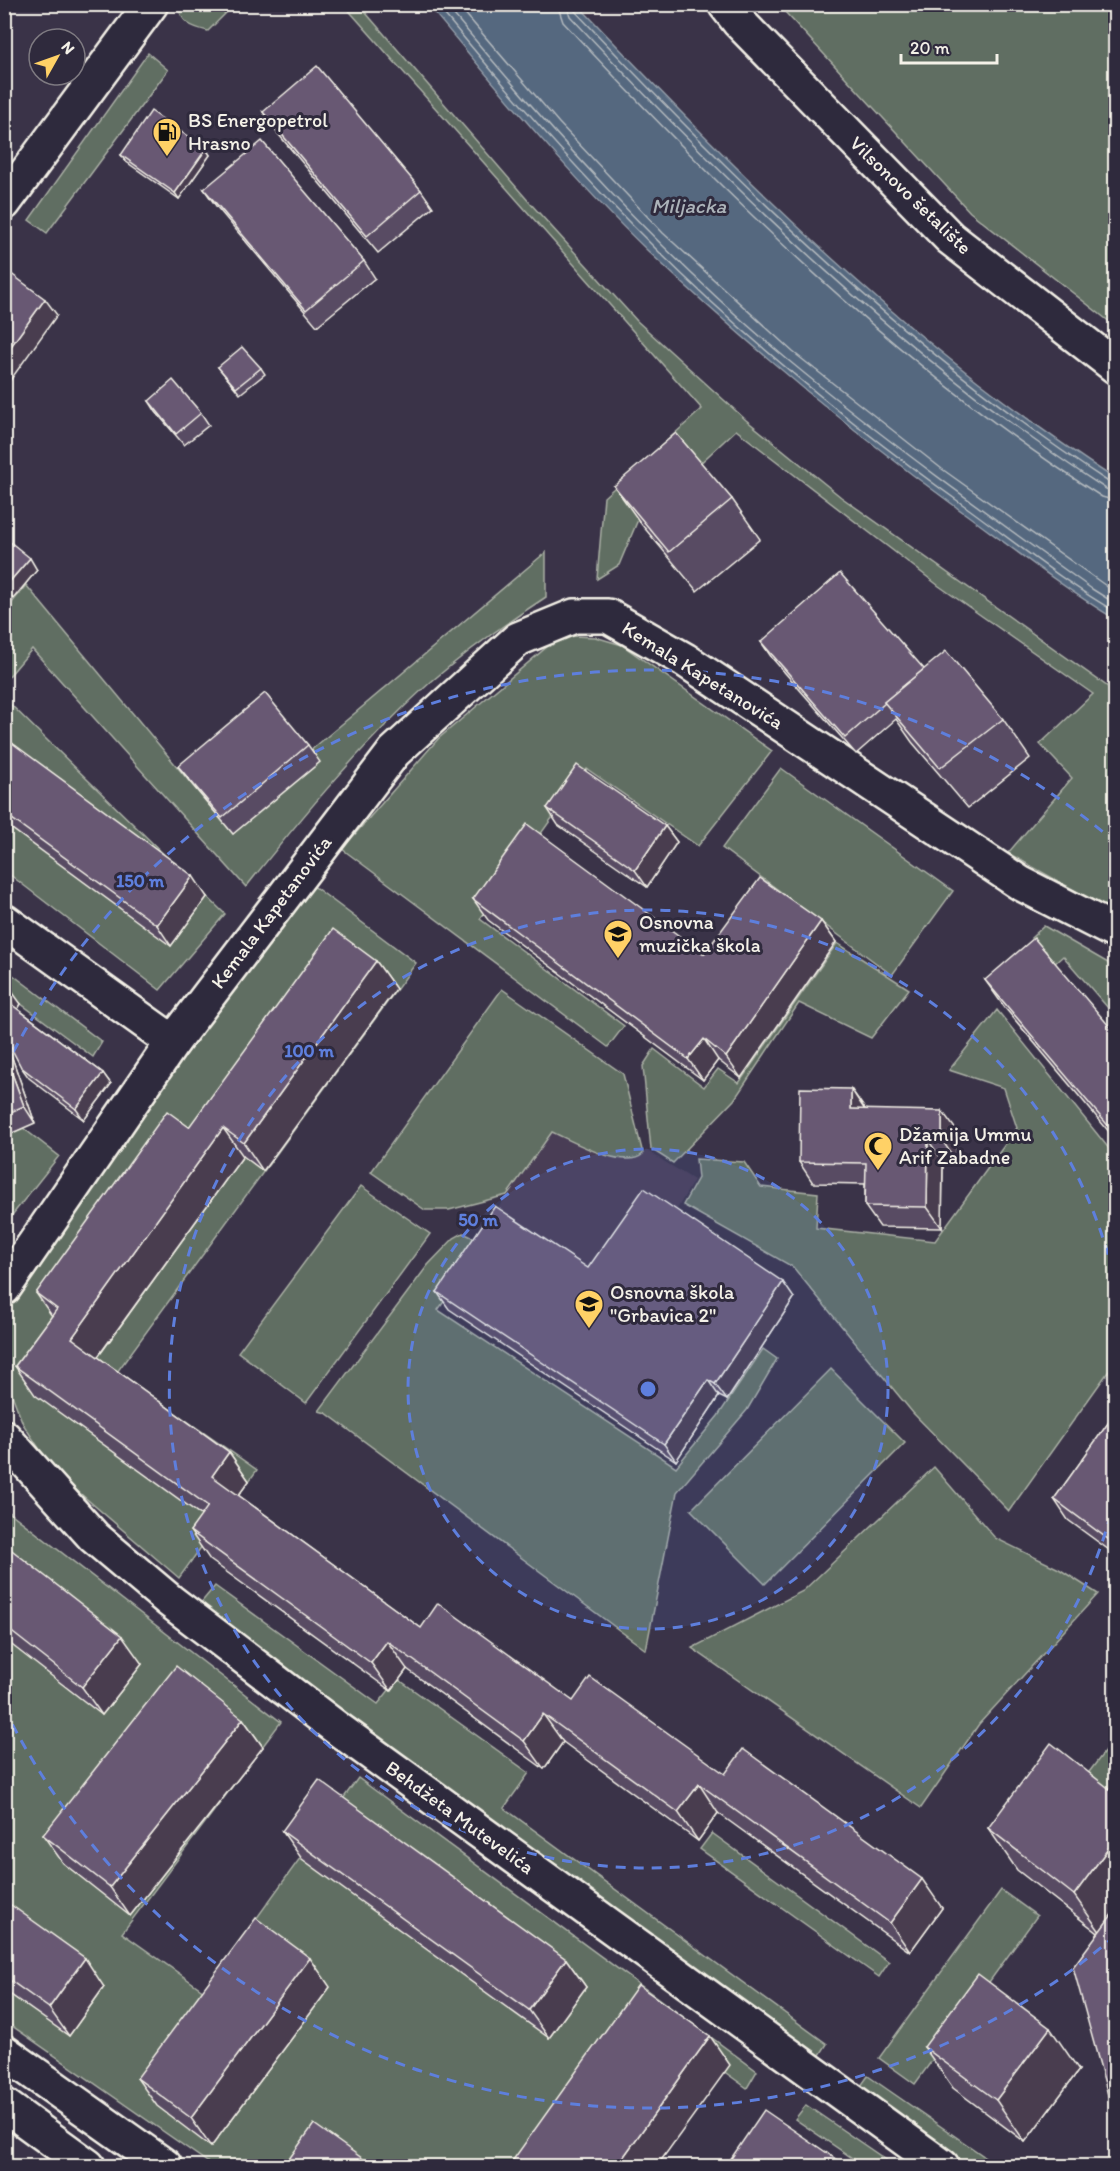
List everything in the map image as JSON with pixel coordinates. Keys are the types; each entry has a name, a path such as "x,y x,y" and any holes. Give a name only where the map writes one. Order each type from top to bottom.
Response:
{"street":[{"path":"4,203 151,4"},
{"name":"Vilsonovo šetalište","path":"725,4 738,22 950,238 1116,367"},
{"name":"Kemala Kapetanovića","path":"4,1288 173,1042 394,752 518,639 574,616 608,616 685,660 1020,883 1116,932"},
{"path":"4,921 173,1042"},
{"name":"Behdžeta Mutevelića","path":"4,1437 94,1537 170,1601 338,1729 942,2166"},
{"path":"4,2052 165,2166"},
{"path":"4,2105 88,2166"}],"shaded area":[{"path":"552,1132 643,1154 646,1150 694,1180 673,1216 599,1285 493,1215"}],"green space":[{"path":"178,4 234,5 208,31 197,28 184,20"},
{"path":"344,5 359,5 530,203 637,321 746,420 841,497 1115,692 1115,913 1008,853 1072,778 1040,744 1093,694 939,586 736,430 637,522 619,565 597,579 604,497 702,409"},
{"path":"791,5 1115,5 1115,326 970,212 785,12"},
{"path":"148,53 168,70 47,233 29,220"},
{"path":"546,552 546,597 473,648 407,704 335,780 246,887 32,649 5,681 4,613 26,585 233,834 310,751"},
{"path":"574,636 595,637 622,645 772,751 698,846 587,769 480,919 624,1026 608,1047 342,849 438,739 554,641"},
{"path":"4,698 225,914 160,990 5,871"},
{"path":"781,768 953,891 892,975 722,848"},
{"path":"308,882 416,963 117,1372 257,1470 179,1578 54,1471 23,1424 8,1384 7,1294"},
{"path":"1044,926 1115,967 1115,1016 1063,956 1005,1008 1046,951 1031,938"},
{"path":"837,943 909,989 871,1038 799,1003 734,1100 673,1163 651,1149 643,1066 654,1049 704,1087 718,1069 739,1083"},
{"path":"5,969 102,1042 93,1057 5,992"},
{"path":"502,989 623,1074 643,1154 635,1158 612,1157 552,1132 507,1195 449,1210 425,1210 371,1172"},
{"path":"997,1010 1115,1156 1115,1366 1113,1365 1009,1511 913,1413 793,1267 683,1205 698,1178 696,1159 744,1162 761,1187 818,1193 816,1228 935,1241 1017,1128 1004,1088 949,1070"},
{"path":"5,1114 59,1156 5,1224"},
{"path":"361,1186 430,1234 306,1403 238,1352"},
{"path":"463,1233 485,1243 438,1310 676,1467 718,1416 763,1349 777,1359 747,1410 677,1492 646,1650 326,1413 319,1411 428,1265 454,1238"},
{"path":"831,1369 905,1443 765,1584 691,1510"},
{"path":"934,1467 995,1538 1059,1569 1098,1594 979,1724 921,1808 692,1648 803,1591"},
{"path":"4,1508 281,1722 122,1933 204,1991 358,1778 757,2071 747,2088 631,2005 513,2166 213,2166 5,2021"},
{"path":"215,1586 378,1704 398,1679 529,1773 504,1808 827,2044 818,2058 199,1605"},
{"path":"1116,1738 1115,1798 1080,1784"},
{"path":"712,1833 889,1962 879,1977 700,1849"},
{"path":"1001,1890 1037,1916 915,2084 879,2058"},
{"path":"868,2076 998,2166 968,2166 858,2090"},
{"path":"806,2105 895,2166 864,2166 795,2119"}],"water":[{"name":"Miljacka","path":"428,5 578,5 703,135 832,258 968,374 1040,428 1115,479 1115,619 1040,569 884,453 725,321 648,251 590,192"}],"building":[{"path":"317,66 421,190 367,236 263,112"},
{"name":"BS Energopetrol Hrasno","path":"151,111 206,149 175,193 121,155"},
{"path":"262,141 364,261 306,310 204,189"},
{"path":"6,270 45,299 4,356 4,272"},
{"path":"242,347 261,368 236,388 218,367"},
{"path":"173,380 201,413 176,434 149,401"},
{"path":"676,433 732,499 669,552 614,486"},
{"path":"4,537 30,558 5,587 4,587"},
{"path":"840,573 924,669 845,738 761,642"},
{"path":"946,651 1003,719 940,768 884,702"},
{"path":"265,693 308,745 222,818 178,766"},
{"path":"4,737 193,876 157,925 4,813"},
{"path":"577,765 665,826 635,870 547,808"},
{"name":"Osnovna muzička škola","path":"527,824 704,954 760,878 821,921 726,1057 704,1039 688,1059 473,899"},
{"path":"333,929 376,961 244,1143 223,1128 72,1338 229,1452 212,1476 421,1628 438,1603 573,1701 590,1677 725,1774 743,1749 922,1879 890,1923 699,1784 678,1812 543,1714 524,1741 387,1641 371,1663 190,1531 208,1506 15,1366 57,1309 36,1293 167,1111 189,1127"},
{"path":"1034,938 1116,1034 1116,1135 985,980"},
{"path":"4,988 13,993 7,1001 103,1073 76,1109 21,1067 4,1034"},
{"path":"4,1052 24,1106 4,1115"},
{"name":"Džamija Ummu Arif Zabadne","path":"800,1088 851,1089 851,1109 942,1111 942,1140 928,1140 927,1207 865,1206 866,1163 799,1162"},
{"path":"644,1188 783,1282 715,1384 708,1380 664,1444 437,1292 495,1206 588,1268"},
{"path":"1116,1412 1116,1545 1054,1499"},
{"path":"4,1544 122,1636 82,1687 4,1626"},
{"path":"176,1666 243,1719 110,1887 43,1835"},
{"path":"1051,1743 1116,1794 1116,1838 1074,1895 988,1828"},
{"path":"319,1780 566,1959 529,2010 282,1831"},
{"path":"4,1900 85,1958 49,2008 4,1976"},
{"path":"1116,1909 1116,2124 1073,1967"},
{"path":"256,1918 310,1958 191,2118 137,2078"},
{"path":"978,1974 1050,2028 996,2100 924,2047"},
{"path":"638,1985 710,2036 617,2166 522,2166 513,2160"},
{"path":"764,2110 846,2166 739,2166 730,2160"},
{"path":"314,2124 373,2166 284,2166"}],"place":[{"name":"BS Energopetrol Hrasno","path":"167,158"},
{"name":"Osnovna muzička škola","path":"618,960"},
{"name":"Džamija Ummu Arif Zabadne","path":"878,1172"},
{"name":"Osnovna škola \"Grbavica 2\"","path":"589,1330"}]}
